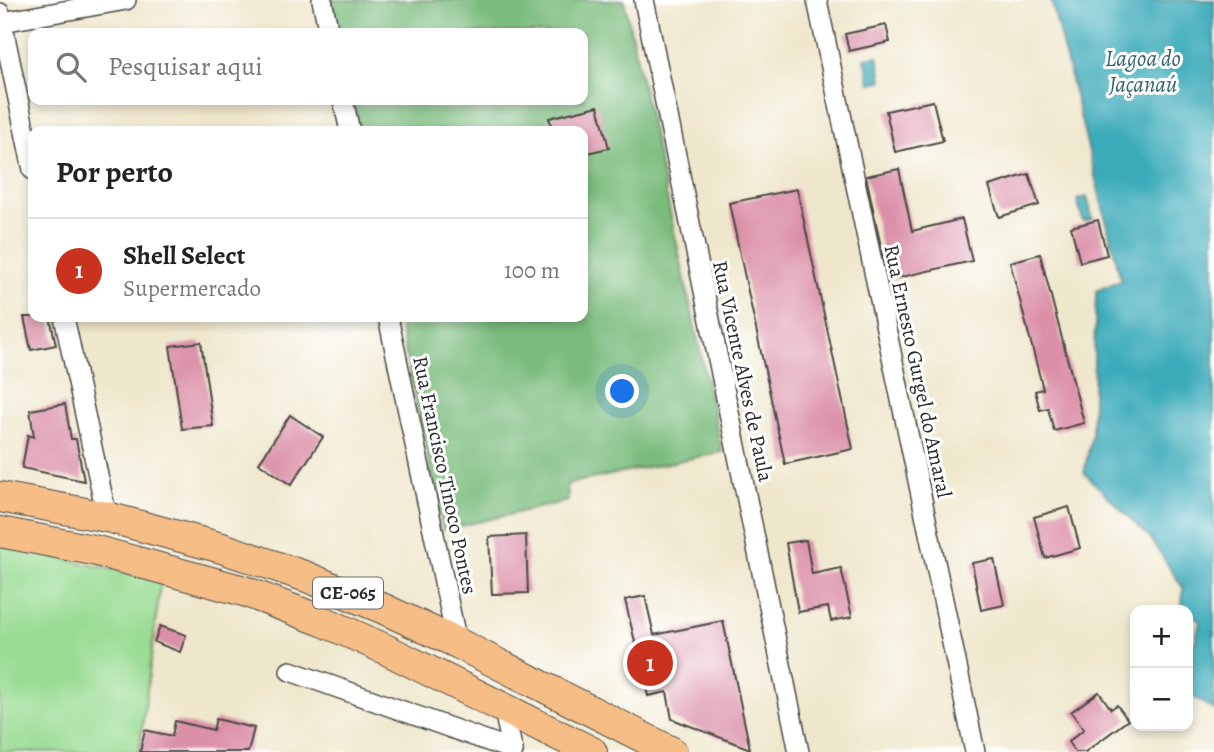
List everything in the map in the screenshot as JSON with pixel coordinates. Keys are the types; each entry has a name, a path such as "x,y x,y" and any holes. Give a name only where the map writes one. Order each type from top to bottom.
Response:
{"main road":[{"name":"CE-065","path":"0,498 107,517 222,548 307,577 457,643 672,752"},
{"name":"CE-065","path":"0,532 93,550 244,591 325,622 385,649 593,752"}],"street":[{"path":"28,146 1,18 126,0"},
{"path":"322,0 328,28"},
{"name":"Rua Vicente Alves de Paula","path":"644,0 799,752"},
{"name":"Rua Ernesto Gurgel do Amaral","path":"817,0 975,752"},
{"path":"344,105 348,126"},
{"path":"65,322 107,517"},
{"name":"Rua Francisco Tinoco Pontes","path":"389,322 457,643"},
{"path":"290,671 513,751"},
{"path":"503,706 513,751"}],"green space":[{"path":"331,0 624,0 722,452 567,484 568,501 443,530 399,322 588,322 588,126 358,126 353,105 588,105 588,28 337,28"},
{"path":"0,545 161,580 139,752 0,752"}],"water":[{"name":"Lagoa do Jaçanaú","path":"1051,0 1214,0 1214,710 1193,697 1193,649 1200,621 1193,615 1193,605 1182,605 1183,588 1150,538 1084,473 1092,432 1096,291 1121,280"},
{"path":"878,56 882,81 870,83 865,58"},
{"path":"1087,197 1093,219 1083,221 1077,200"}],"building":[{"path":"886,25 890,42 849,51 845,34"},
{"path":"933,101 943,141 895,152 886,111"},
{"path":"598,106 609,148 588,153 588,126 551,126 549,118"},
{"path":"899,169 912,231 962,219 972,261 888,280 866,176"},
{"path":"1029,174 1039,205 999,217 989,186"},
{"path":"797,189 853,449 785,464 729,203"},
{"path":"1098,220 1107,255 1080,262 1071,227"},
{"path":"1040,254 1084,423 1054,431 1048,408 1040,410 1035,391 1043,389 1010,262"},
{"path":"24,317 28,317 28,322 51,322 56,345 31,350"},
{"path":"201,342 213,426 182,429 170,346"},
{"path":"65,404 71,439 76,439 84,481 22,468 28,435 34,437 30,410"},
{"path":"290,415 323,437 291,485 259,463"},
{"path":"1069,507 1080,548 1045,558 1034,517"},
{"path":"526,535 528,593 492,594 489,537"},
{"path":"806,540 812,574 841,568 852,617 831,621 828,607 798,612 786,543"},
{"path":"994,559 1004,605 981,610 972,563"},
{"path":"645,596 654,635 723,621 750,749 672,719 667,692 648,696 625,600"},
{"path":"160,626 186,635 180,652 154,642"},
{"path":"1099,692 1111,709 1117,705 1128,720 1085,752 1075,752 1068,742 1084,729 1071,712"},
{"path":"216,719 254,728 248,752 140,752 145,730 172,736 175,721 213,730"}],"place":[{"name":"Shell Select","path":"650,663"}]}
